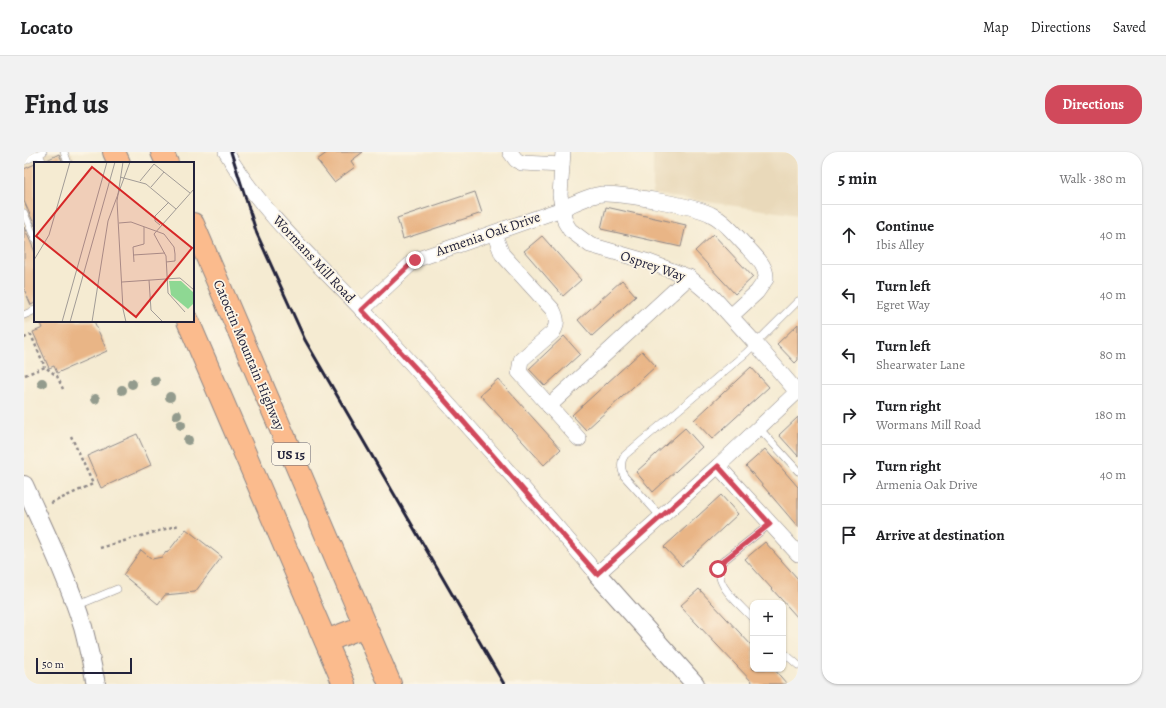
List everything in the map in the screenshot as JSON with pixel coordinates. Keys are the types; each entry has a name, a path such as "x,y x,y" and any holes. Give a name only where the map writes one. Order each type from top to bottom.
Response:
{"highway":[{"path":"114,152 119,162"},
{"path":"162,152 167,162"},
{"name":"Catoctin Mountain Highway","path":"194,226 390,684"},
{"name":"US 15","path":"188,322 344,684"},
{"path":"326,641 365,626"}],"street":[{"name":"Wormans Mill Road","path":"226,152 237,172 271,214 434,388 695,684"},
{"path":"510,152 516,160 522,163 562,158"},
{"name":"Osprey Way","path":"562,158 560,195 565,222 570,230 590,245 649,262 689,277 714,298 798,392"},
{"name":"Armenia Oak Drive","path":"362,310 415,260 562,209 577,201 600,194 615,194 712,214 744,244 764,266 766,274 764,284 760,289 731,316"},
{"path":"494,233 502,254 553,310 556,316 556,326 553,332 527,354 519,366 519,372 579,439"},
{"path":"549,406 689,277"},
{"path":"597,574 798,392"},
{"path":"718,466 798,554"},
{"path":"24,485 76,606 89,649 96,684"}],"lane":[{"path":"64,152 68,162"},
{"path":"24,161 41,153"},
{"path":"24,213 34,237"},
{"path":"661,517 624,476 621,469 622,461 625,455 756,344 798,301"},
{"path":"758,427 798,471"},
{"path":"750,616 723,585 718,576 718,569 722,562 770,524"},
{"path":"76,606 117,589"},
{"path":"786,655 798,665"}],"path":[{"path":"24,338 31,335 45,367 57,376 63,389"},
{"path":"25,374 45,367"},
{"path":"51,504 93,484 71,436"},
{"path":"100,548 179,526"}],"shaded area":[{"path":"28,152 71,152 75,162 34,162 34,319 24,324 24,154"},
{"path":"653,152 798,152 798,215 653,194"}],"building":[{"path":"328,152 363,152 351,161 355,167 334,182 317,160"},
{"path":"59,154 63,162 48,162 47,160"},
{"path":"34,164 34,224 24,201 24,169"},
{"path":"475,192 482,213 403,239 397,218"},
{"path":"606,207 686,225 681,247 601,229"},
{"path":"24,227 34,250 34,304 31,305 24,289"},
{"path":"713,234 753,277 735,294 695,251"},
{"path":"542,236 581,280 563,296 524,251"},
{"path":"622,280 636,296 592,336 578,320"},
{"path":"40,322 94,322 107,351 57,373 54,366 49,368 33,332 43,328"},
{"path":"798,324 798,360 795,363 777,344"},
{"path":"564,336 580,354 545,386 529,369"},
{"path":"642,351 656,366 586,430 572,415"},
{"path":"751,367 769,387 712,439 694,420"},
{"path":"498,379 561,449 544,465 480,395"},
{"path":"798,417 798,456 779,435"},
{"path":"685,428 702,447 653,492 636,472"},
{"path":"137,434 151,465 101,488 87,456"},
{"path":"765,449 798,487 798,527 746,466"},
{"path":"721,495 738,514 682,566 664,547"},
{"path":"186,529 222,557 195,592 165,595 158,604 123,575 141,550 152,559 162,557"},
{"path":"765,542 798,579 798,618 786,605 786,600 782,600 745,559"},
{"path":"699,589 750,644 750,672 777,672 787,684 754,684 680,606"}],"railway":[{"path":"231,152 257,234 305,340 504,684"}],"route":[{"path":"415,260 362,310 549,517 597,574 718,466 770,524 722,562 718,569"}]}
